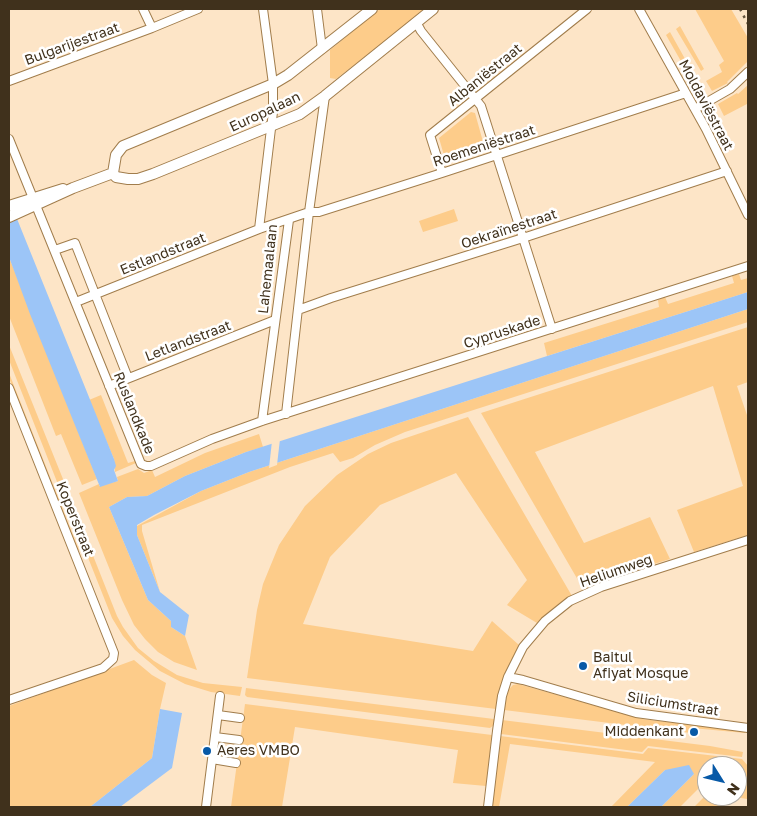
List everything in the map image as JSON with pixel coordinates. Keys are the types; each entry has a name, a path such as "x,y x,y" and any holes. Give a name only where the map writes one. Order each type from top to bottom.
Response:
{"street":[{"path":"143,9 152,28"},
{"name":"Bulgarijestraat","path":"9,80 152,28 198,9"},
{"name":"Lahemaalaan","path":"262,421 289,220 259,229 273,126 273,84 263,9"},
{"path":"317,9 322,49"},
{"name":"Europalaan","path":"372,9 322,49 273,84 123,146 116,155 113,173 121,178 138,179 300,114 326,96 433,9"},
{"name":"Albaniëstraat","path":"442,173 430,135 587,9"},
{"name":"Moldaviëstraat","path":"639,9 686,93 748,215"},
{"path":"416,22 421,31 481,106 552,329"},
{"path":"694,109 730,89 748,72"},
{"name":"Roemeniëstraat","path":"289,220 309,212 319,212 496,156 686,93"},
{"path":"286,414 309,212 326,96"},
{"name":"Ruslandkade","path":"9,139 142,464 151,466 212,439 262,421"},
{"name":"Oekraïnestraat","path":"298,310 727,172"},
{"path":"9,206 21,206 34,202 113,173"},
{"path":"9,217 21,206"},
{"name":"Estlandstraat","path":"76,302 259,229"},
{"name":"Ruslandkade","path":"55,250 75,243 128,378"},
{"name":"Cypruskade","path":"262,421 748,266"},
{"name":"Letlandstraat","path":"110,386 275,320"},
{"name":"Koperstraat","path":"9,388 114,653 113,659 103,668 9,700"},
{"name":"Heliumweg","path":"488,807 499,715 508,677 519,654 530,638 550,617 570,601 601,587 748,540"},
{"name":"Siliciumstraat","path":"508,677 636,713 748,728"},
{"path":"206,807 220,696"},
{"path":"218,715 240,718"},
{"path":"215,737 239,740"},
{"path":"212,759 236,763"}],"shaded area":[{"path":"380,9 427,9 336,79 330,78 330,50"},
{"path":"695,9 731,9 748,38 748,61 728,83 712,91 706,81 722,72 719,65 724,61"},
{"path":"680,26 704,69 701,71 676,29"},
{"path":"670,32 694,75 690,77 666,35"},
{"path":"748,85 748,106 747,104 724,116 718,104 738,94"},
{"path":"471,112 475,113 485,149 445,159 439,138"},
{"path":"454,209 458,221 423,232 419,221"},
{"path":"9,257 97,479 82,485 61,434 56,436 9,316"},
{"path":"739,274 741,280 748,278 748,292 547,356 544,343 659,307 658,300 665,297 668,304 734,283 732,276"},
{"path":"748,309 748,322 405,432 375,445 353,458 340,462 333,453 290,467 142,525 142,531 160,592 137,535 137,526 201,491 249,472"},
{"path":"748,327 748,382 737,386 748,418 748,535 694,552 677,510 743,486 713,386 535,452 584,543 650,517 670,559 582,587 481,413"},
{"path":"9,345 67,489 61,492 9,360"},
{"path":"9,373 79,550 77,550 9,378"},
{"path":"101,395 128,463 135,461 136,463 115,472 114,459 89,400"},
{"path":"468,417 572,596 537,623 507,605 527,580 456,473 380,505 330,557 303,624 473,651 492,621 519,645 505,673 496,709 247,678 257,610 263,584 279,545 305,506 337,475 368,454 391,443"},
{"path":"259,434 263,447 185,476 147,496 127,497 109,507 148,600 171,621 171,627 185,636 197,670 174,662 158,652 134,625 79,493 99,484 99,486 118,481 117,477 138,469 144,473 152,470 155,477 205,453"},
{"path":"90,548 117,616 138,648 154,661 177,675 203,683 242,687 240,696 211,692 185,684 160,671 135,650 123,636 112,618 85,550"},
{"path":"134,660 152,675 166,683 152,758 90,807 9,807 9,706"},
{"path":"518,684 642,719 745,731 745,733 692,728 691,733 504,710 508,690 513,685"},
{"path":"246,688 494,719 494,725 490,728 247,697 245,695"},
{"path":"245,704 492,735 486,786 453,783 458,750 295,727 282,807 231,807"},
{"path":"502,720 710,746 743,752 742,756 733,756 648,746 642,752 501,734"},
{"path":"500,736 643,754 648,748 716,756 697,756 697,790 680,807 661,807 694,774 665,770 627,807 611,807 655,762 510,744 499,807 491,807"},
{"path":"747,765 748,766 748,807 747,799"},
{"path":"697,804 697,806 724,806 723,807 694,807"}],"water":[{"path":"9,199 114,459 116,466 114,470 118,481 100,487 30,314 9,257"},
{"path":"748,292 748,309 249,472 201,491 154,515 137,525 137,535 160,592 189,615 185,636 171,627 171,621 148,600 109,507 127,497 147,496 185,476 246,452"},
{"path":"160,709 182,713 172,768 120,807 90,807 152,758"},
{"path":"689,765 694,774 661,807 627,807 665,770"}],"pier":[{"path":"280,439 277,465 269,468 272,441"}],"railway":[{"path":"740,9 748,24"}],"place":[{"name":"Baitul Afiyat Mosque","path":"583,666"},
{"name":"Middenkant","path":"694,732"},
{"name":"Aeres VMBO","path":"207,751"}]}
